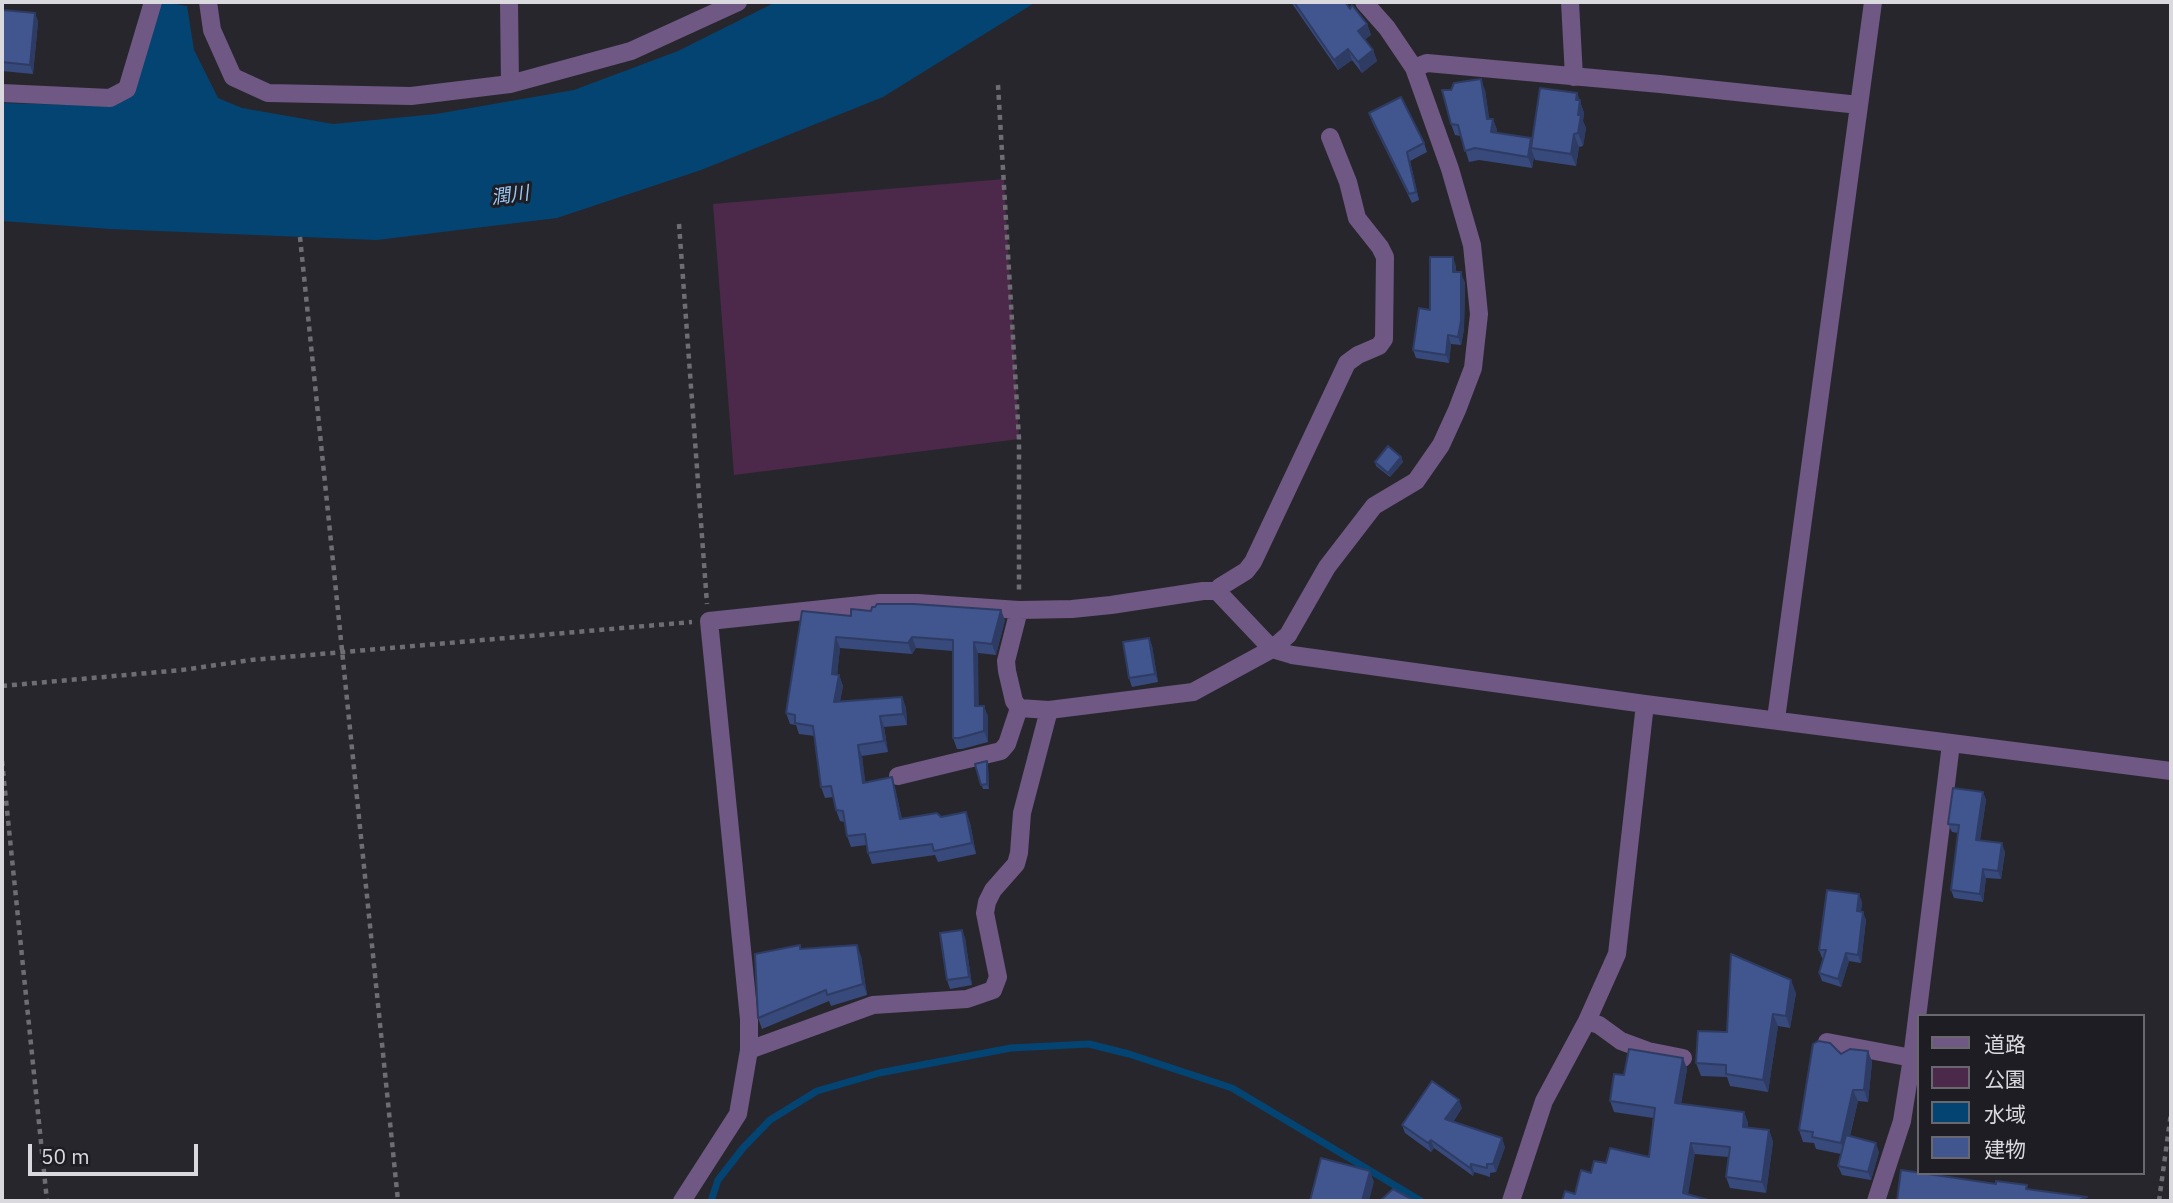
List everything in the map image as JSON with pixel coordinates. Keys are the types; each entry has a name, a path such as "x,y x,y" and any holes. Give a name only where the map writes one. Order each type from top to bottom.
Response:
{"street":[{"path":"2,93 110,98 127,89 153,2"},
{"path":"208,2 212,30 233,77 268,93 411,96 510,84 631,51 738,2"},
{"path":"509,2 510,84"},
{"path":"1019,708 1049,710 1193,692 1272,649 1289,635 1327,567 1374,506 1416,481 1441,445 1473,368 1479,314 1472,245 1450,169 1414,68 1387,28 1364,2"},
{"path":"1570,2 1574,77"},
{"path":"1776,719 1873,2"},
{"path":"1414,68 1427,63 1859,105"},
{"path":"1217,591 1246,571 1253,562 1347,363 1379,346 1384,339 1384,257 1380,247 1357,218 1348,182 1330,137"},
{"path":"682,1201 738,1114 749,1050 749,1019 709,621 880,603 1019,610 1111,606 1217,591 1272,649 1292,655 1644,704 2171,771"},
{"path":"1019,610 1006,662 1014,701 1019,708"},
{"path":"1511,1201 1544,1101 1587,1021 1618,954 1644,704"},
{"path":"898,776 1001,751 1007,744 1019,708"},
{"path":"749,1050 873,1005 967,999 993,990 998,977 985,913 987,902 992,890 1016,864 1022,813 1049,710"},
{"path":"1876,1201 1902,1121 1951,744"},
{"path":"1587,1021 1599,1025 1621,1041 1648,1051 1683,1058"},
{"path":"1828,1042 1912,1058"}],"path":[{"path":"998,85 1019,439 1019,610"},
{"path":"2,686 344,652 709,621 679,225"},
{"path":"300,237 398,1201"},
{"path":"2,761 47,1201"},
{"path":"2159,1201 2171,1113"}],"green space":[{"path":"1004,179 1019,439 734,475 713,204"}],"water":[{"name":"潤川","path":"162,2 187,6 194,50 218,98 242,108 333,124 436,114 574,90 678,51 776,2 1036,2 883,97 701,170 557,218 377,240 110,229 2,221 2,103 113,106 131,96"}],"building":[{"path":"1294,2 1345,2 1350,9 1352,5 1367,24 1358,31 1373,50 1358,62 1348,49 1334,60"},
{"path":"3,10 35,13 30,65 2,62"},
{"path":"1481,79 1487,119 1493,119 1491,132 1531,138 1528,157 1475,148 1465,151 1458,125 1451,124 1442,90 1451,90 1454,83"},
{"path":"1540,88 1577,93 1576,100 1580,100 1578,115 1581,115 1571,154 1531,148"},
{"path":"1401,97 1424,143 1407,152 1416,192 1409,194 1369,113"},
{"path":"1430,257 1453,257 1453,272 1461,272 1461,321 1458,337 1448,335 1446,355 1413,350 1419,308 1430,310"},
{"path":"1388,446 1401,457 1388,473 1375,462"},
{"path":"877,604 1001,610 992,644 974,642 975,706 984,706 984,731 959,738 953,738 953,640 912,637 908,643 836,637 832,674 839,675 834,702 902,697 903,714 880,716 884,741 858,745 863,783 892,777 900,819 937,813 941,817 966,812 972,843 934,851 932,844 868,853 865,834 847,836 843,811 836,810 831,786 821,787 813,726 795,723 795,715 786,713 802,611 851,616 851,609 871,611"},
{"path":"1149,638 1155,674 1129,678 1123,642"},
{"path":"987,761 987,784 981,785 975,764"},
{"path":"1953,788 1983,792 1976,840 2002,843 1998,871 1983,869 1980,894 1951,890 1959,825 1948,824"},
{"path":"1827,890 1859,894 1857,911 1863,912 1858,955 1846,953 1838,979 1819,973 1826,950 1819,950"},
{"path":"962,930 969,977 947,980 940,933"},
{"path":"800,945 800,949 857,945 863,984 827,995 826,990 758,1018 755,954"},
{"path":"1731,954 1791,980 1786,1016 1773,1014 1763,1080 1726,1074 1726,1065 1696,1063 1698,1031 1727,1032"},
{"path":"1818,1041 1830,1043 1841,1054 1850,1049 1868,1051 1864,1090 1853,1090 1841,1143 1812,1137 1813,1132 1799,1130 1813,1044"},
{"path":"1629,1049 1683,1058 1675,1103 1744,1112 1743,1127 1769,1130 1762,1182 1726,1177 1730,1147 1691,1143 1683,1193 1712,1201 1562,1201 1565,1191 1575,1194 1581,1170 1591,1173 1594,1161 1606,1163 1610,1148 1649,1157 1655,1108 1610,1101 1614,1074 1624,1075"},
{"path":"1432,1081 1459,1100 1445,1119 1502,1138 1493,1164 1487,1164 1487,1168 1471,1164 1470,1168 1431,1140 1428,1143 1402,1125"},
{"path":"1846,1135 1876,1143 1868,1172 1838,1166"},
{"path":"1321,1158 1370,1171 1362,1201 1310,1201"},
{"path":"1901,1170 1918,1173 1918,1175 2027,1185 2026,1189 2087,1197 2079,1200 2090,1201 1897,1201"},
{"path":"1393,1189 1415,1201 1380,1201"}],"waterway":[{"path":"711,1201 718,1180 743,1148 770,1120 817,1091 879,1073 1011,1048 1089,1044 1129,1054 1232,1088 1421,1201"}]}
